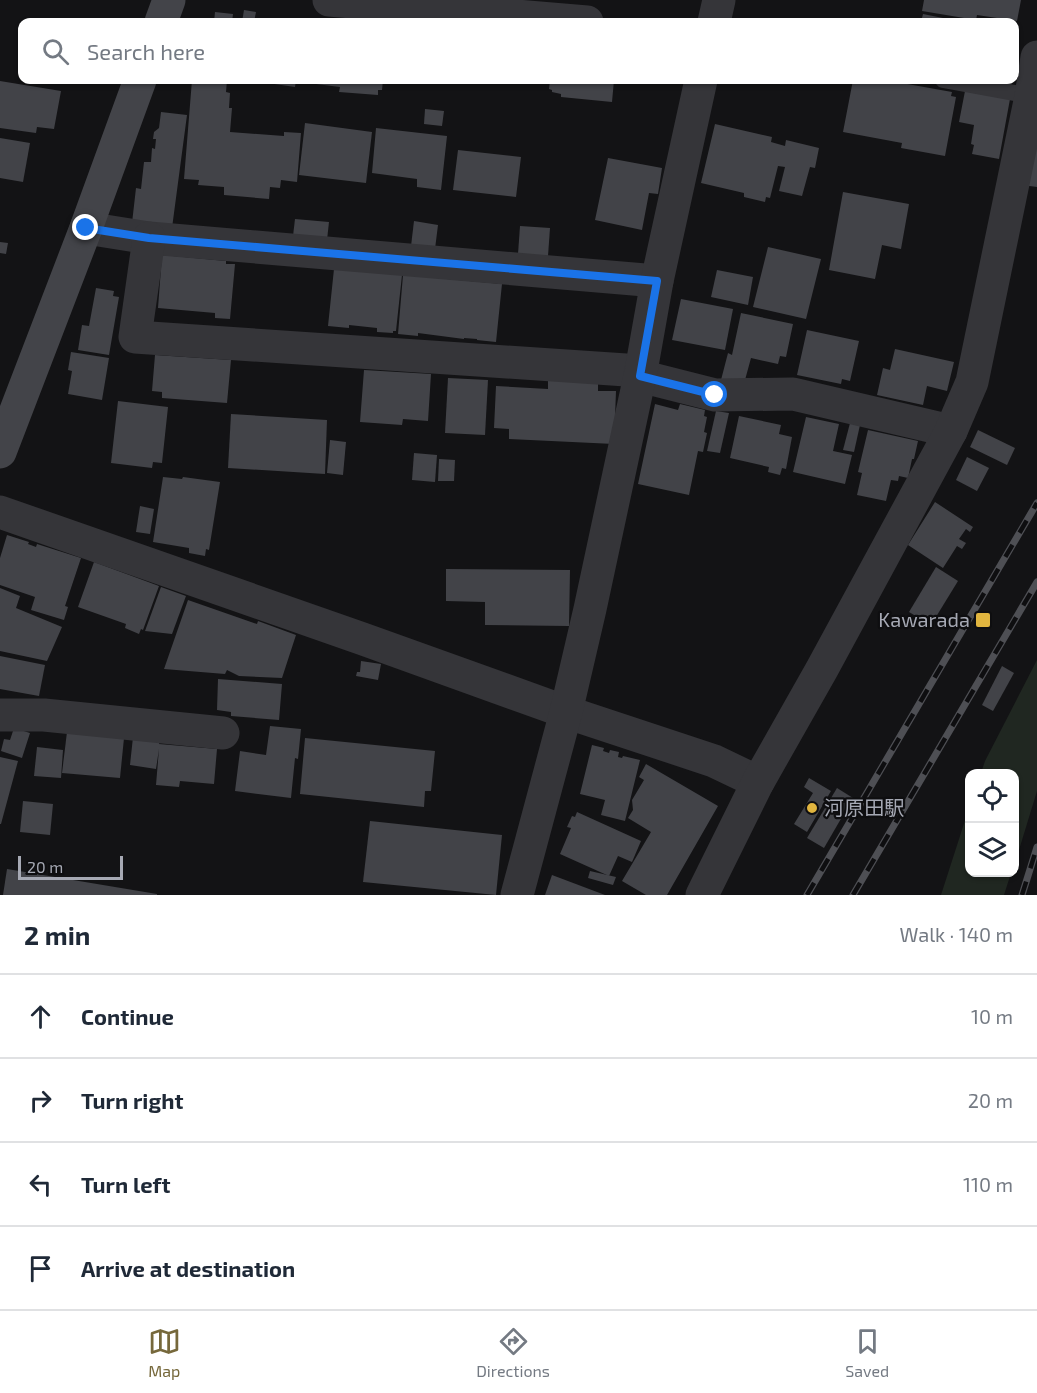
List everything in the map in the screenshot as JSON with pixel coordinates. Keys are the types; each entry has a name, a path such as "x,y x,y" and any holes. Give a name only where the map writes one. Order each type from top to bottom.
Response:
{"main road":[{"path":"162,18 169,0"},
{"path":"0,452 139,84"}],"street":[{"path":"329,0 376,2 545,18"},
{"path":"715,18 719,0"},
{"path":"702,895 758,782 951,431 972,381 1037,57"},
{"path":"517,895 566,712 590,609 700,84"},
{"path":"86,228 149,238 657,281"},
{"path":"149,238 135,337 640,373 715,395 793,394 951,431"},
{"path":"0,512 566,712 714,761 758,782"},
{"path":"0,715 44,715 223,733"}],"lane":[{"path":"965,84 1031,96"}],"shaded area":[{"path":"1037,660 1037,791 1019,850 1019,769 982,769"},
{"path":"965,820 965,877 1010,877 1004,895 941,895"}],"building":[{"path":"924,0 1021,0 1018,18 977,15 976,18 964,18 922,11"},
{"path":"244,10 256,12 255,18 243,18"},
{"path":"215,12 233,14 232,18 214,18"},
{"path":"923,14 943,18 922,18"},
{"path":"0,81 61,91 54,129 37,127 36,133 0,128"},
{"path":"192,84 227,84 226,92 230,93 229,108 232,108 230,132 284,136 284,132 301,133 297,182 281,180 280,188 270,187 269,199 224,195 224,187 198,185 199,180 184,179"},
{"path":"274,84 295,84 295,87"},
{"path":"316,84 383,84 382,90 378,90 378,95 339,92 340,87"},
{"path":"550,84 614,84 612,102 561,97 561,94 549,89"},
{"path":"852,84 907,84 952,92 951,96 956,97 945,156 901,148 902,143 843,132"},
{"path":"965,91 1010,99 999,159 972,154 974,125 959,122"},
{"path":"425,109 444,111 442,126 424,124"},
{"path":"161,112 187,115 172,228 132,223 136,188 141,189 144,162 151,162 152,148 155,149 156,139 153,139 154,132 159,128"},
{"path":"305,123 372,132 366,183 299,175"},
{"path":"715,124 772,137 771,142 785,146 786,140 819,148 815,168 810,167 802,196 779,191 785,167 778,166 770,198 766,197 765,202 744,197 744,193 701,183"},
{"path":"376,128 447,136 441,190 417,187 417,179 372,173"},
{"path":"0,138 30,143 23,182 0,178"},
{"path":"1037,146 1037,187 1022,185"},
{"path":"458,150 521,157 516,197 453,190"},
{"path":"608,158 662,168 658,194 649,193 642,230 595,220"},
{"path":"843,192 909,204 901,249 882,245 875,279 829,270"},
{"path":"295,219 329,222 327,240 293,236"},
{"path":"414,221 438,225 435,249 411,246"},
{"path":"520,226 550,228 548,256 518,254"},
{"path":"0,242 8,243 6,254 0,253"},
{"path":"768,247 821,259 806,319 753,307"},
{"path":"162,255 226,261 226,264 235,264 230,319 215,318 215,313 158,308"},
{"path":"334,269 402,275 396,331 393,333 377,332 377,328 349,325 349,328 328,326"},
{"path":"717,270 753,277 748,305 711,297"},
{"path":"403,275 502,284 496,342 418,333 418,336 398,334"},
{"path":"96,288 114,291 113,296 119,297 109,355 78,350 82,325 89,326"},
{"path":"681,299 733,309 725,350 672,340"},
{"path":"741,313 793,324 786,357 780,356 778,364 751,358 745,380 721,380 728,353 732,355"},
{"path":"807,330 859,341 850,381 842,379 841,384 797,375"},
{"path":"895,349 954,362 947,391 927,386 923,405 877,395 883,368 890,370"},
{"path":"71,352 109,358 102,400 68,394 72,371 68,370"},
{"path":"155,355 231,360 227,403 162,398 162,392 152,391"},
{"path":"364,370 431,374 428,421 403,419 402,425 360,422"},
{"path":"448,378 488,380 485,435 445,433"},
{"path":"548,379 598,382 598,391 616,391 614,444 509,439 509,429 494,428 496,386 548,389"},
{"path":"118,401 168,407 162,463 153,462 152,468 111,463"},
{"path":"655,404 678,410 680,404 705,410 704,416 707,417 704,432 707,433 703,452 698,451 689,495 638,484"},
{"path":"716,411 729,413 720,453 707,451"},
{"path":"231,414 327,420 325,474 228,468"},
{"path":"739,416 781,425 779,434 792,437 786,469 782,468 780,475 768,472 769,467 730,458"},
{"path":"806,417 839,424 833,451 852,455 845,484 793,472"},
{"path":"850,423 860,425 854,452 843,450"},
{"path":"868,430 918,441 908,478 899,476 898,481 891,480 886,501 857,495 862,473 858,472"},
{"path":"978,430 1015,448 1007,465 970,447"},
{"path":"330,440 346,442 343,475 327,473"},
{"path":"414,453 437,455 435,482 412,480"},
{"path":"967,457 989,468 977,491 956,480"},
{"path":"439,459 455,460 454,481 438,481"},
{"path":"163,477 220,482 209,550 206,549 205,556 189,553 189,548 153,542"},
{"path":"935,502 973,527 970,532 966,529 959,539 966,543 962,549 957,546 943,568 908,545"},
{"path":"140,506 154,509 150,534 136,532"},
{"path":"7,535 29,542 28,544 36,547 37,544 81,558 65,606 68,607 64,620 31,610 35,597 0,585 0,558"},
{"path":"94,562 159,586 143,630 141,629 139,634 125,628 126,624 78,607"},
{"path":"936,567 958,581 931,625 909,612"},
{"path":"446,569 570,570 569,626 485,625 485,602 446,601"},
{"path":"161,587 186,596 172,634 145,631"},
{"path":"0,588 20,596 16,608 62,627 47,661 0,651"},
{"path":"188,600 296,635 282,678 239,676 227,670 225,674 164,669"},
{"path":"0,656 45,665 39,696 0,689"},
{"path":"361,661 381,664 378,680 356,676 357,672 360,672"},
{"path":"1002,666 1014,673 993,711 982,705"},
{"path":"218,679 282,684 279,720 231,716 231,712 217,710"},
{"path":"270,726 301,729 291,798 235,791 240,751 266,755"},
{"path":"14,728 30,733 22,758 1,751 4,739 10,740"},
{"path":"67,732 124,738 120,778 62,773"},
{"path":"133,737 160,740 159,744 217,749 214,784 180,781 179,787 156,785 159,749 156,769 130,765"},
{"path":"305,738 435,751 431,791 425,791 424,807 300,794"},
{"path":"592,745 604,748 603,751 609,753 610,750 619,752 618,757 640,760 625,821 601,815 605,800 580,794"},
{"path":"37,747 63,750 61,778 34,776"},
{"path":"0,757 18,761 1,824 0,824"},
{"path":"646,764 718,806 667,895 646,895 622,881 651,832 628,818 633,810 632,800 644,780 639,777"},
{"name":"河原田駅","path":"809,778 831,791 807,832 794,824 813,793 804,787"},
{"path":"837,788 853,798 824,848 807,838"},
{"path":"23,801 53,804 50,835 20,832"},
{"path":"577,812 641,841 632,862 618,856 609,876 560,854 571,828 567,827 572,816 575,817"},
{"path":"370,821 502,835 496,895 363,882"},
{"path":"7,869 157,894 157,895 3,895"},
{"path":"590,871 616,877 613,885 588,878"},
{"path":"552,875 605,895 545,895"}],"railway":[{"path":"807,895 1037,503"},
{"path":"853,895 1037,582"},
{"path":"1022,895 1037,847"}],"place":[{"name":"Kawarada","path":"983,620"},
{"name":"河原田駅","path":"812,808"}],"route":[{"path":"86,228 149,238 657,281 640,376 715,395"}]}
